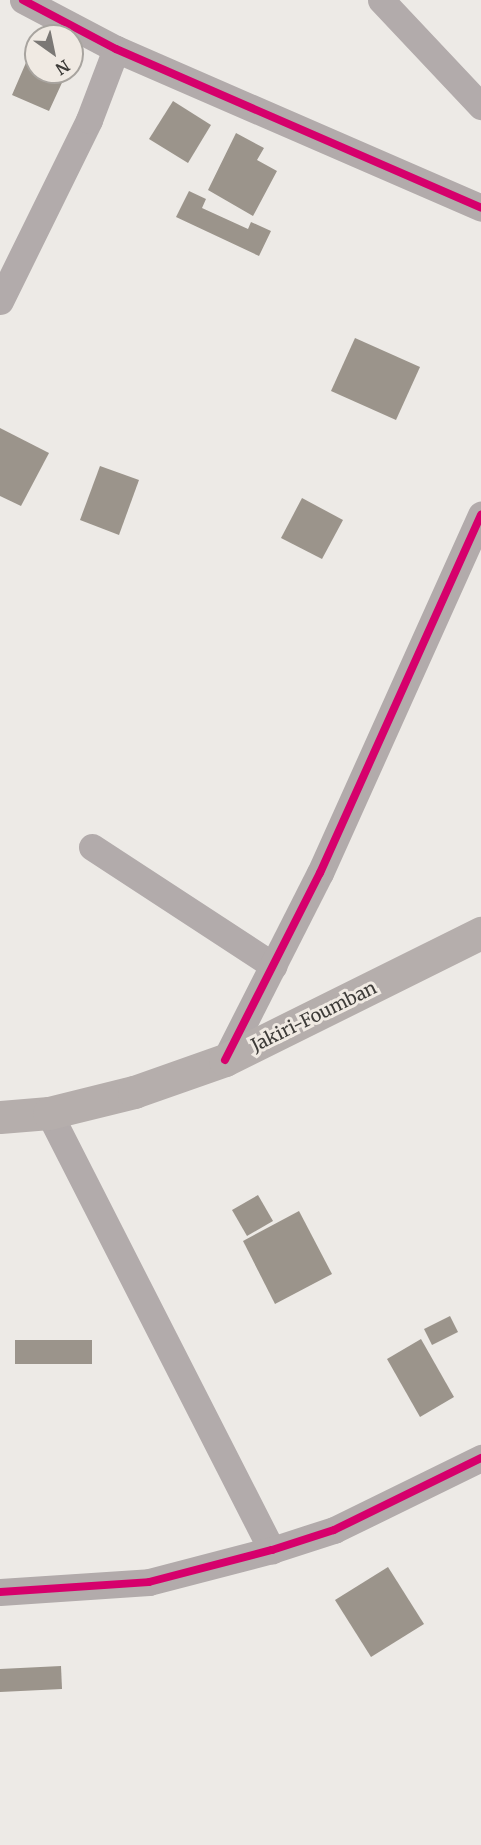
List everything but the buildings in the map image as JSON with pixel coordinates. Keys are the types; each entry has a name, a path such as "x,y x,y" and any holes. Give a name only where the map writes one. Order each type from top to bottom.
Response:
{"main road":[{"name":"Jakiri-Foumban","path":"0,1117 49,1113 225,1060 481,933"}],"street":[{"path":"23,0 116,49 481,208"},
{"path":"381,0 481,106"},
{"path":"0,301 89,120 116,49"},
{"path":"225,1060 274,966 481,514"},
{"path":"92,847 274,966"},
{"path":"49,1113 272,1550"},
{"path":"0,1592 150,1582 272,1550 334,1530 481,1458"}],"cycle path":[{"path":"23,0 116,49 481,208"},
{"path":"225,1060 320,873 481,514"},
{"path":"0,1592 149,1582 272,1550 334,1530 481,1458"}]}
